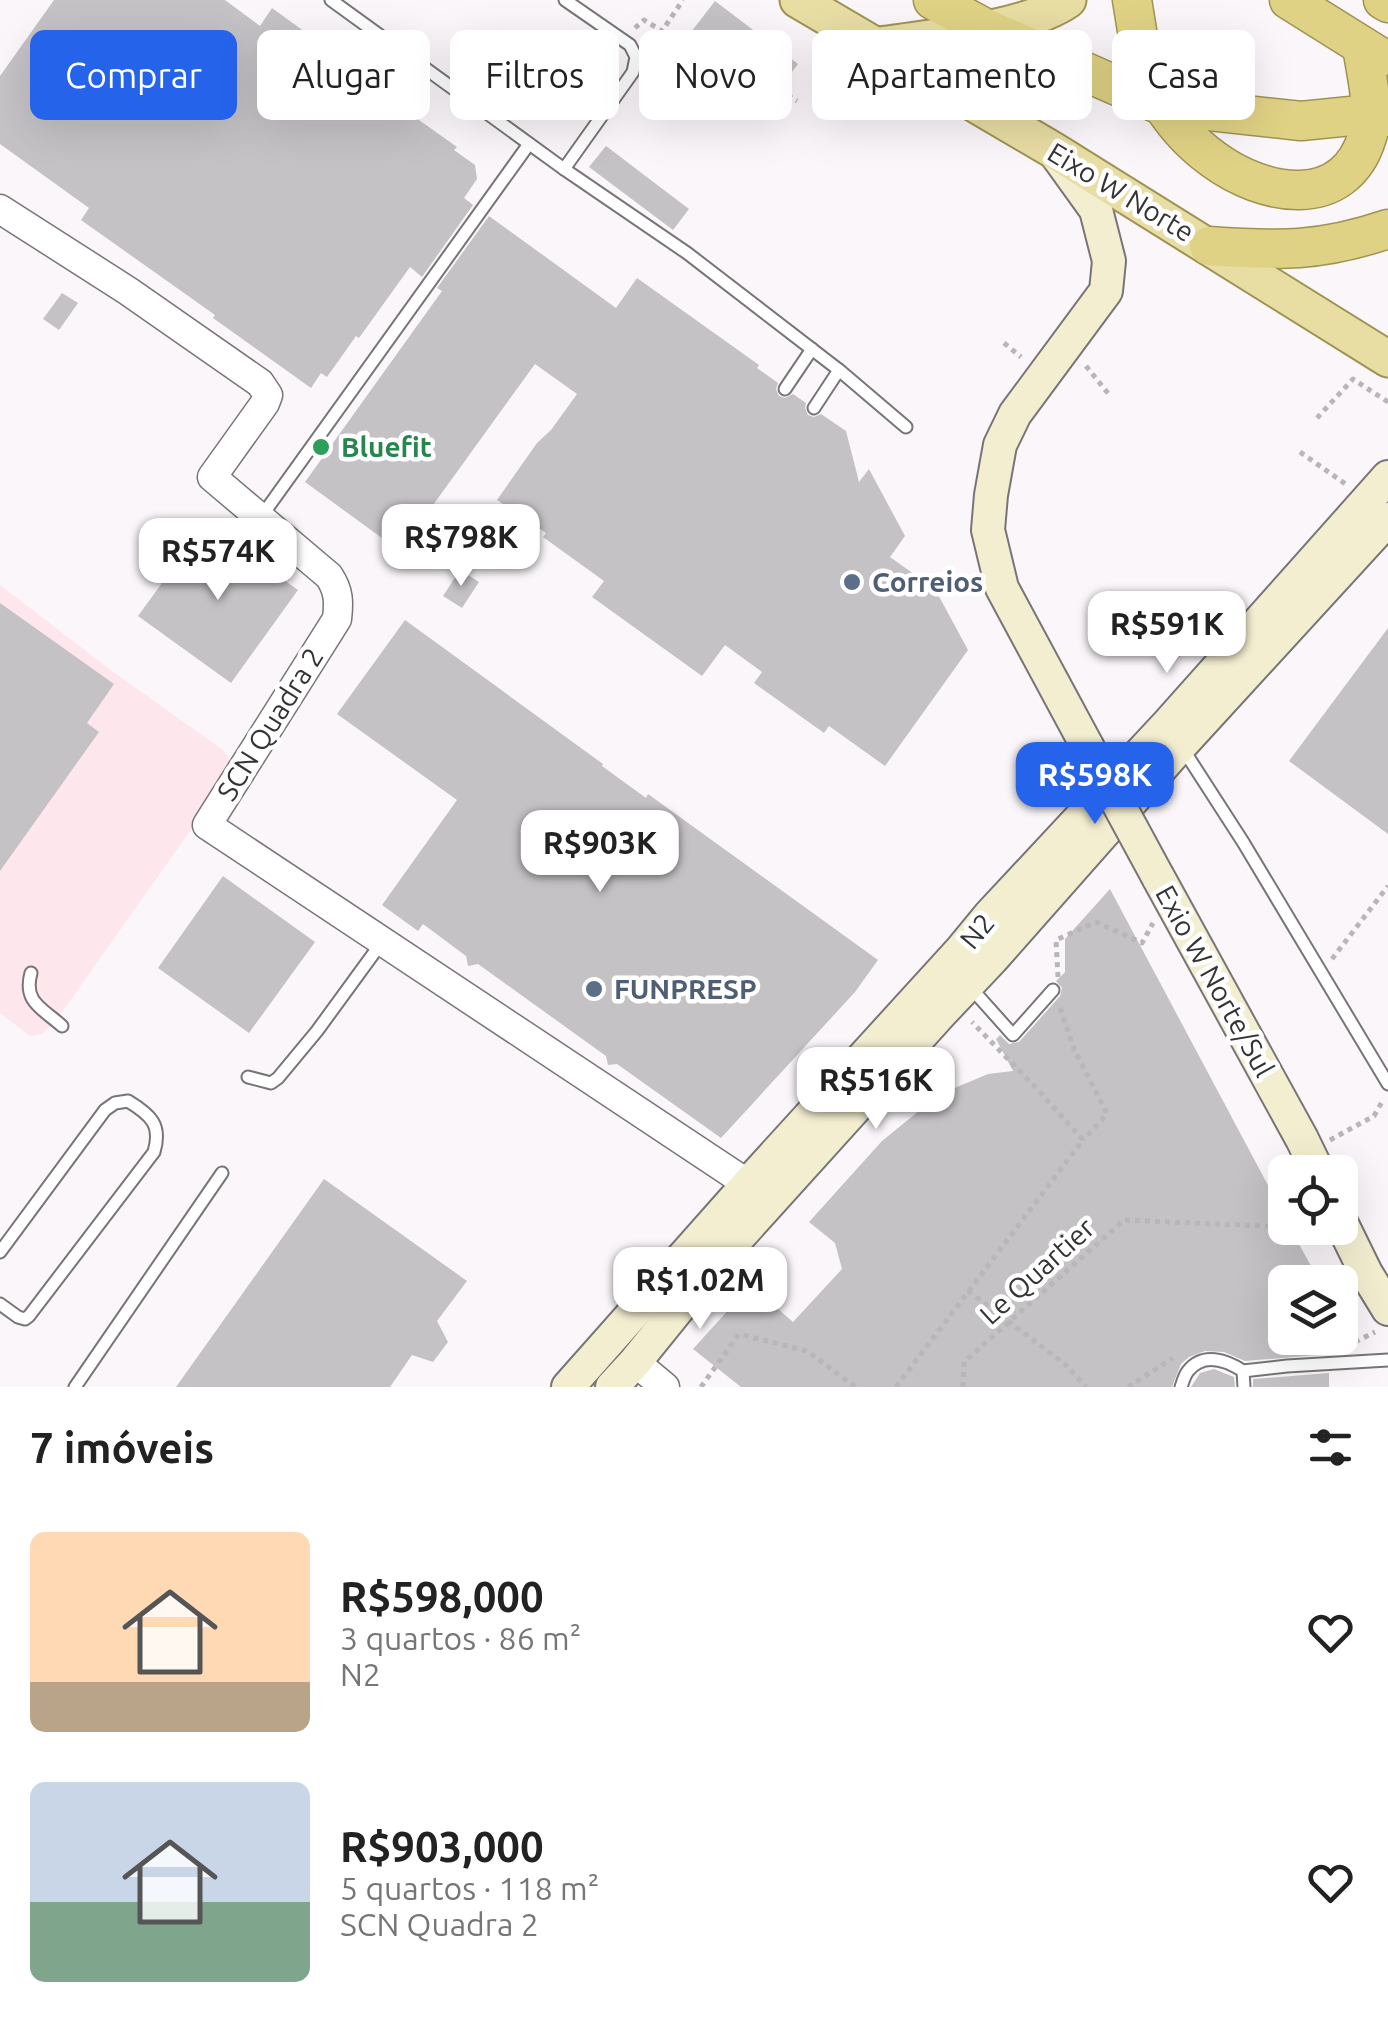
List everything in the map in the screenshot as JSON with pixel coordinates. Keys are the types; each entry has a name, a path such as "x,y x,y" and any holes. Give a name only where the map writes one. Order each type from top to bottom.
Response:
{"highway":[{"path":"934,0 985,28 1112,84"},
{"path":"1132,0 1137,30"},
{"path":"1173,120 1186,137 1215,161 1250,180 1304,191 1328,185 1348,171 1379,115 1375,54 1289,0"},
{"path":"1255,117 1301,122 1379,115"},
{"path":"1209,246 1276,251 1316,248 1388,229"}],"main road":[{"name":"Eixo W Norte","path":"798,0 848,30"},
{"path":"973,30 1021,20 1068,0"},
{"name":"Eixo W Norte","path":"1001,120 1388,359"},
{"name":"Exio W Norte/Sul","path":"1052,150 1096,210 1109,261 1106,291 1015,414 1000,446 988,530 1002,588 1302,1139 1321,1155"},
{"name":"N2","path":"568,1387 748,1184 974,962 1174,734 1388,478"},
{"name":"N2","path":"974,962 992,924 990,915 1388,519"},
{"path":"612,1387 715,1263 940,1014 974,962"},
{"path":"715,1263 747,1215 752,1198 748,1184 771,1179 830,1138"},
{"path":"636,1362 632,1346 636,1330 659,1300 671,1271"},
{"path":"1358,1289 1382,1321"},
{"path":"586,1387 606,1366 618,1361 636,1362"}],"street":[{"name":"SCN Quadra 2","path":"0,209 128,291 266,389 265,404 212,476 329,576 336,588 337,619 207,825 748,1184"},
{"path":"636,1362 666,1387"}],"lane":[{"path":"331,0 687,253 906,427"},
{"path":"564,169 636,64 630,46 565,0"},
{"path":"261,517 529,144"},
{"path":"785,389 812,350"},
{"path":"814,408 839,370"},
{"path":"1174,734 1243,842 1388,1088"},
{"path":"248,1077 272,1083 278,1078 382,942"},
{"path":"974,962 1012,1035 1054,990"},
{"path":"30,973 30,997 62,1026"},
{"path":"0,1252 104,1110 115,1102 128,1101 153,1121 157,1129 154,1152 29,1316 18,1318 0,1304"},
{"path":"75,1387 222,1173"},
{"path":"1181,1387 1189,1369 1209,1358 1231,1363 1243,1372 1388,1360"},
{"path":"1243,1372 1244,1387"}],"path":[{"path":"663,30 683,0"},
{"path":"621,39 644,20 659,30"},
{"path":"792,98 797,101"},
{"path":"1004,343 1030,364"},
{"path":"1084,364 1111,397"},
{"path":"1317,418 1353,379 1388,402"},
{"path":"1300,452 1347,486"},
{"path":"1321,974 1388,886"},
{"path":"896,1387 1083,1140 1107,1114 1074,1049 1060,1010 1056,940 1096,922 1142,942 1157,915"},
{"path":"1325,1155 1374,1116 1388,1088"},
{"path":"1039,1090 1083,1140"},
{"name":"Le Quartier","path":"963,1387 964,1362 1124,1220 1268,1225"},
{"path":"968,1290 1065,1364 1086,1387"},
{"path":"1358,1339 1382,1321"},
{"path":"702,1387 739,1334 807,1351 855,1387"}],"shaded area":[{"path":"0,585 223,750 229,759 226,780 55,1022 42,1034 30,1036 0,1013"}],"building":[{"path":"54,0 225,0 260,26 272,8 302,30 257,30 257,120 419,120 475,165 477,179 464,198 473,205 422,277 410,267 359,338 356,336 327,377 321,373 311,388 81,220 89,208 0,144 0,76 30,34 30,120 237,120 237,30 33,30"},
{"path":"715,1 753,30 693,30"},
{"path":"606,146 689,209 673,230 589,167"},
{"path":"489,216 616,308 637,278 759,365 757,368 778,383 779,396 793,394 806,403 808,415 821,414 846,431 859,482 869,469 905,536 890,557 935,589 968,650 885,766 829,726 824,733 754,683 762,672 725,645 702,676 592,597 604,581 543,537 546,533 497,500 577,394 535,364 402,548 399,545 397,549 305,482 442,291 437,288"},
{"path":"62,293 78,303 59,330 43,319"},
{"path":"205,524 298,590 231,683 138,616"},
{"path":"460,570 479,582 462,608 443,596"},
{"path":"0,603 114,684 87,723 99,732 0,871"},
{"path":"405,620 646,798 648,794 878,960 855,992 721,1138 617,1064 608,1065 606,1056 478,964 468,966 466,956 423,924 418,931 382,905 457,800 337,714"},
{"path":"1388,628 1388,834 1289,761"},
{"path":"223,876 315,942 249,1033 158,968"},
{"path":"1110,889 1268,1185 1268,1245 1299,1245 1311,1265 1268,1265 1268,1355 1318,1355 1245,1361 1224,1352 1205,1351 1181,1364 1172,1387 741,1387 693,1349 751,1285 793,1322 842,1269 835,1243 809,1222 882,1141 925,1106 988,1074 1013,1071 996,1039 1000,1035 1009,1044 1019,1042 1060,996 1062,988 1056,981 1065,972 1065,939"},
{"path":"324,1179 467,1281 437,1321 448,1342 433,1362 412,1355 390,1387 176,1387"},
{"path":"1214,1369 1234,1377 1235,1387 1191,1387 1200,1373"},
{"path":"1329,1373 1329,1387 1253,1387 1253,1379"}],"place":[{"name":"Bluefit","path":"321,447"},
{"name":"Correios","path":"852,582"},
{"name":"FUNPRESP","path":"594,989"}]}
